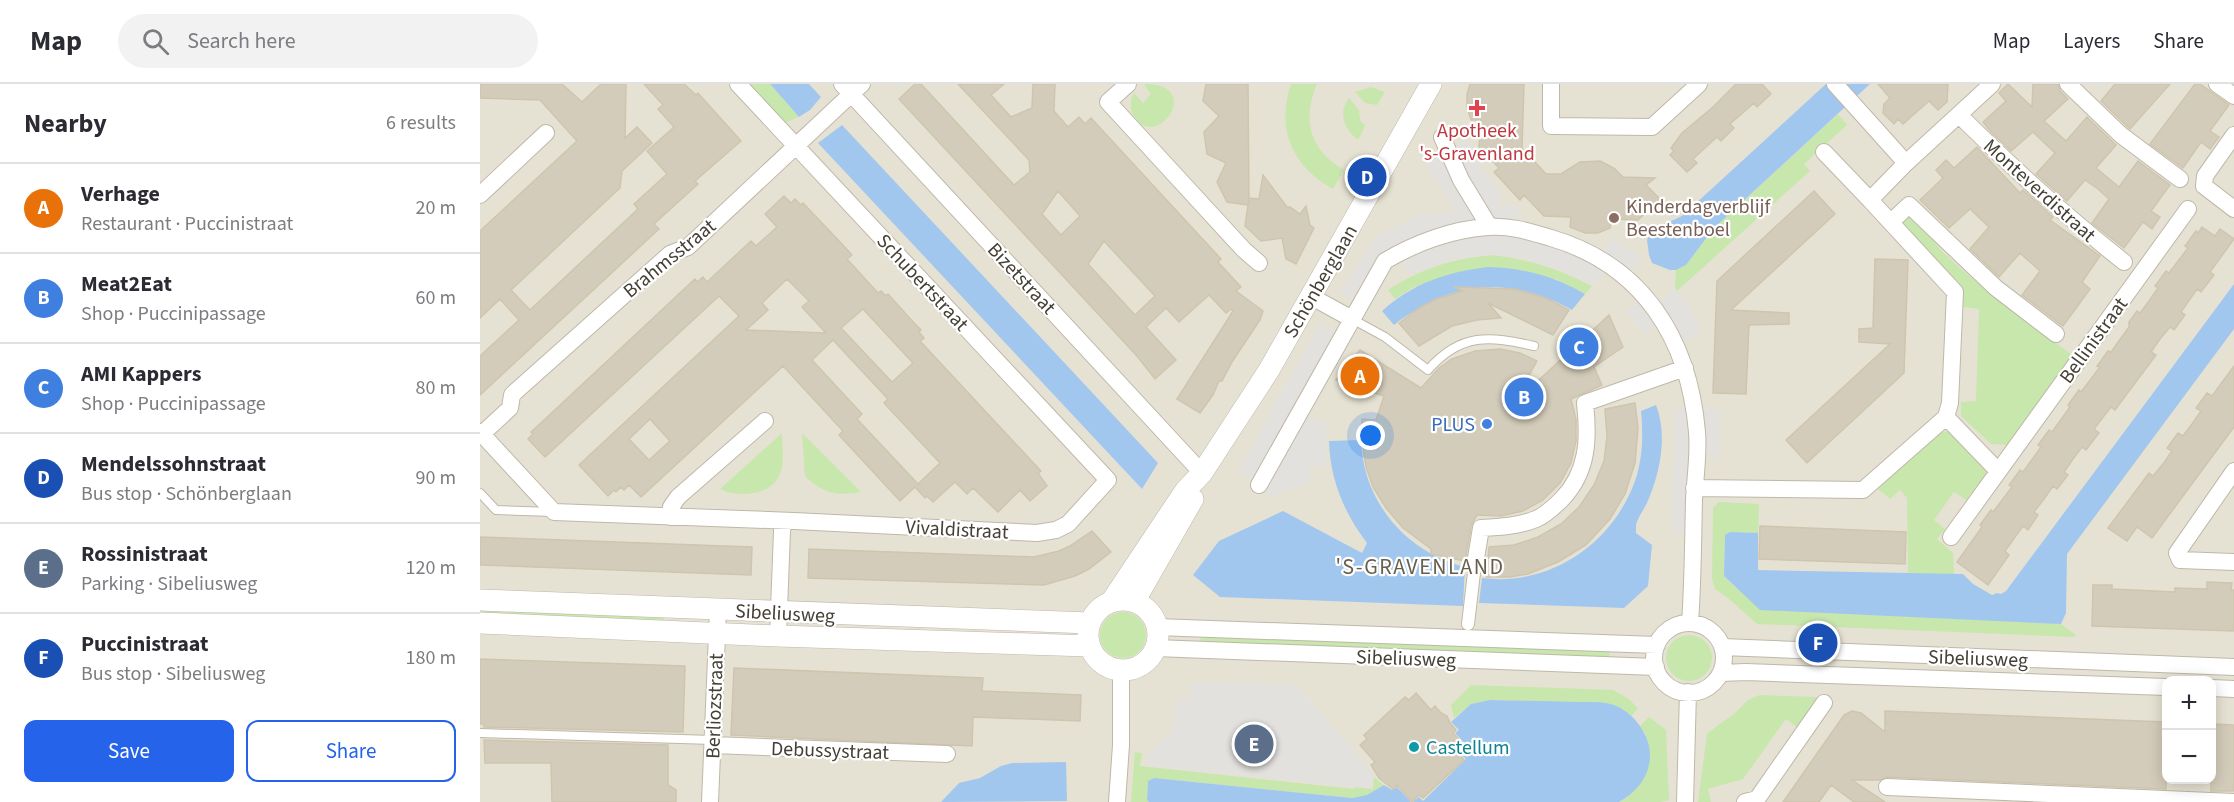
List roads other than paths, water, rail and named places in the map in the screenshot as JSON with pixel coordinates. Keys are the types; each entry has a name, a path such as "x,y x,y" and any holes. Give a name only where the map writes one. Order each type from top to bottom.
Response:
{"street":[{"name":"Schubertstraat","path":"738,84 1108,480"},
{"path":"1128,84 1108,102 1244,250 1259,263"},
{"name":"Schönberglaan","path":"1111,602 1185,491 1202,473 1269,370 1431,84"},
{"path":"1551,84 1551,126 1653,127 1699,84"},
{"path":"1835,84 1906,162"},
{"path":"1870,200 1906,162 1992,84"},
{"path":"2068,84 2121,135 2180,179"},
{"path":"2217,84 2234,96"},
{"name":"Brahmsstraat","path":"481,433 510,408 512,395 515,392 670,254 688,247 795,146 852,87"},
{"name":"Bizetstraat","path":"852,87 1202,473"},
{"name":"Monteverdistraat","path":"1959,115 2016,171 2071,220 2124,262"},
{"path":"480,195 546,134"},
{"path":"2234,135 2205,176 2204,186 2234,209"},
{"path":"1442,137 1461,180 1488,226"},
{"path":"1694,488 1863,490 1946,417 1950,403 1955,292 1824,152"},
{"name":"Bellinistraat","path":"1891,222 1909,205 1996,288 2056,334"},
{"name":"Bellinistraat","path":"1951,537 2188,209"},
{"path":"1259,485 1385,261 1404,250 1434,239 1488,226 1527,230 1567,242 1599,258 1625,277 1651,302 1671,333 1685,368 1697,434 1690,623"},
{"path":"1312,297 1352,319"},
{"path":"1468,624 1481,528 1510,526 1537,519 1554,507 1569,491 1582,471 1586,450 1588,429 1585,403 1685,368"},
{"path":"1946,417 1998,471"},
{"path":"670,517 671,507 678,497 765,421"},
{"path":"481,433 554,512"},
{"path":"2234,471 2176,553 2180,560 2234,562"},
{"name":"Schönberglaan","path":"1134,602 1191,506 1202,473"},
{"name":"Vivaldistraat","path":"554,512 1037,534 1056,530 1068,524 1108,480"},
{"path":"778,636 784,521"},
{"name":"Sibeliusweg","path":"480,600 1090,623"},
{"path":"1121,600 1134,602 1148,610 1156,638 1147,660 1138,666 1121,670 1105,665 1090,646 1088,631 1090,623 1098,611 1111,602 1121,600"},
{"name":"Berliozstraat","path":"710,802 718,610"},
{"name":"Sibeliusweg","path":"480,623 1090,646"},
{"path":"1690,623 1710,630 1722,647 1724,660 1720,673 1709,686 1688,692 1668,685 1656,668 1654,658 1657,645 1670,629 1690,623"},
{"name":"Sibeliusweg","path":"1156,638 1657,645"},
{"name":"Sibeliusweg","path":"1156,638 1656,668"},
{"name":"Sibeliusweg","path":"1722,647 2234,667"},
{"path":"1117,802 1121,745 1121,670"},
{"name":"Sibeliusweg","path":"1720,673 1746,672 2162,687"},
{"path":"2216,688 2234,689"},
{"path":"1684,802 1688,692"},
{"path":"1745,802 1757,799 1824,703"},
{"name":"Debussystraat","path":"713,743 947,754"},
{"path":"1887,787 2234,802"}],"lane":[{"path":"1352,319 1385,337 1428,370 1440,357 1479,338 1500,338 1534,346"},
{"path":"480,493 496,510 554,512"},
{"path":"480,733 713,743"}],"water":[{"path":"770,84 809,84 821,97 810,110 799,117"},
{"path":"1826,84 1870,84 1714,228 1686,265 1670,270 1652,263 1647,240 1652,230 1682,216"},
{"path":"842,125 1158,463 1142,489 818,143"},
{"path":"1488,267 1538,274 1562,282 1585,294 1572,310 1526,291 1481,288 1437,299 1415,310 1394,325 1382,311 1406,293 1431,280"},
{"path":"2234,284 2234,329 2067,554 2066,613 2061,624 1760,610 1724,576 1725,535 1730,532 1758,533 1758,570 1963,574 1973,584 1992,595 2001,594 2006,591"},
{"path":"1656,405 1660,417 1662,442 1659,467 1652,491 1636,525 1636,533 1652,545 1648,586 1624,608 1479,603 1482,578 1508,579 1532,575 1556,567 1578,555 1614,521 1637,475 1642,435 1641,411"},
{"path":"1361,440 1370,484 1379,503 1392,521 1424,550 1465,567 1463,606 1220,597 1193,575 1219,541 1283,511 1362,553 1367,543 1345,508 1335,482 1329,441"},
{"path":"1490,700 1596,702 1621,708 1634,718 1644,732 1650,755 1648,770 1637,788 1619,802 1413,802 1419,797 1423,801 1466,759 1463,756 1470,749 1455,733 1459,730 1451,722 1471,704"},
{"path":"1066,762 1067,801 941,802 959,783 980,778 1001,766 1012,763"},
{"path":"1154,778 1352,798 1367,795 1384,785 1392,790 1397,787 1411,802 1149,802 1147,800 1148,781"}],"place":[{"name":"Apotheek 's-Gravenland","path":"1477,108"},
{"name":"Mendelssohnstraat","path":"1367,177"},
{"name":"Kinderdagverblijf Beestenboel","path":"1614,218"},
{"name":"AMI Kappers","path":"1579,347"},
{"name":"Verhage","path":"1360,376"},
{"name":"Meat2Eat","path":"1524,397"},
{"name":"PLUS","path":"1487,424"},
{"name":"Puccinistraat","path":"1818,643"},
{"name":"Rossinistraat","path":"1254,744"},
{"name":"Castellum","path":"1414,747"}],"district":[{"name":"'S-GRAVENLAND","path":"1420,566"}]}
